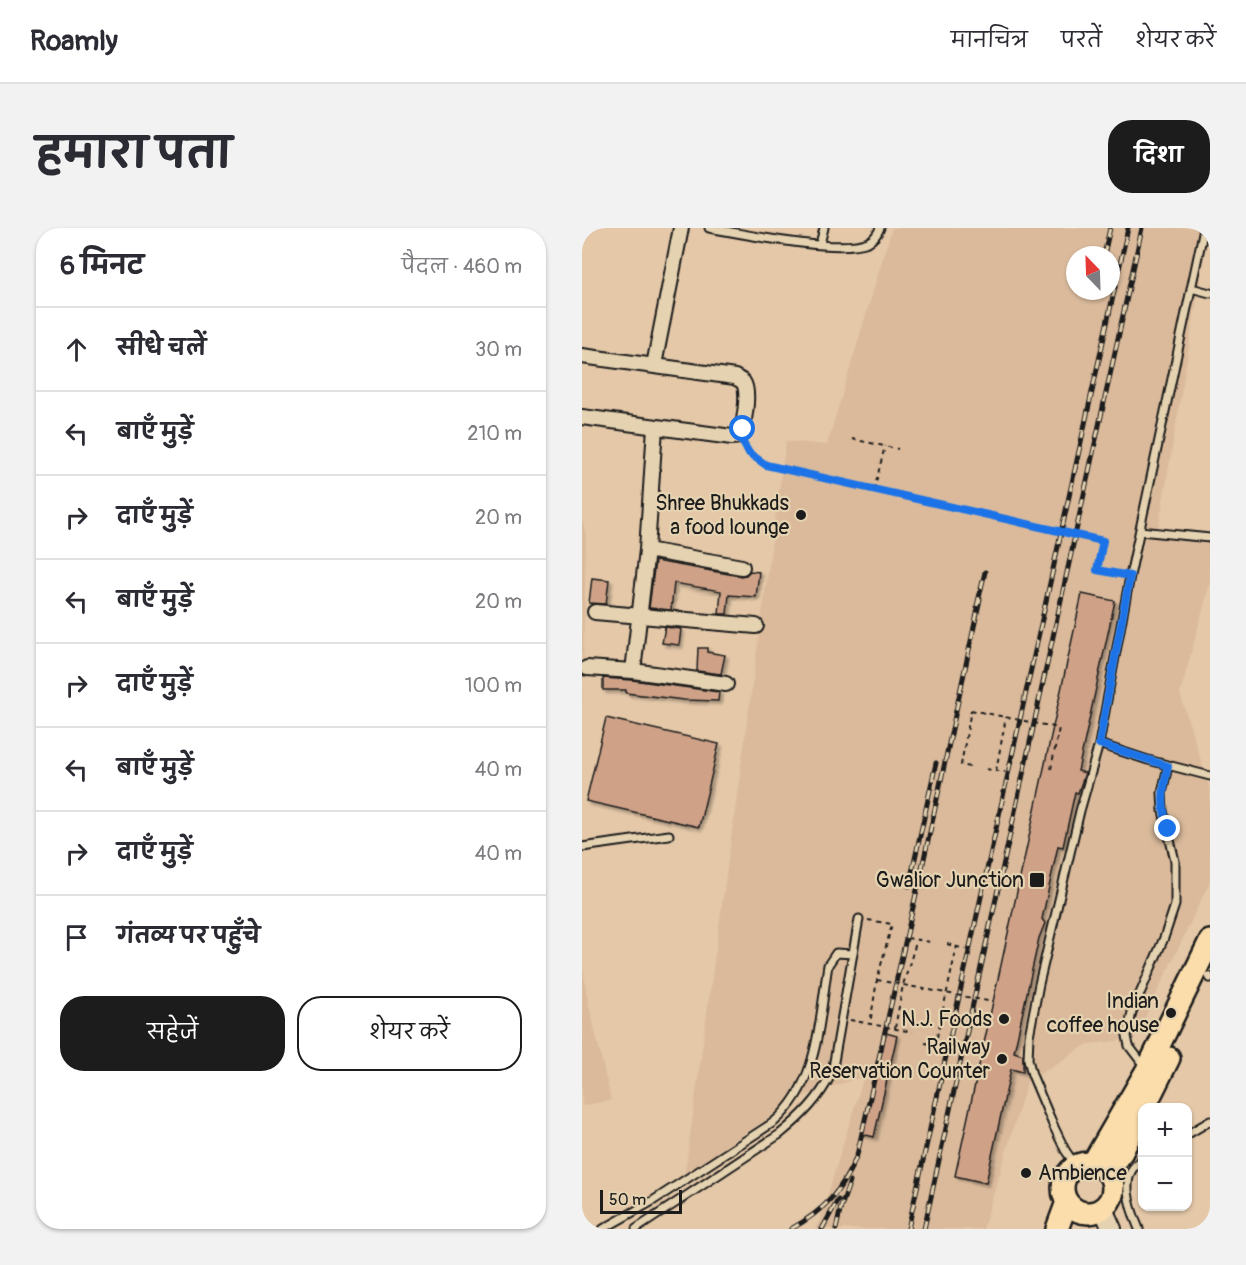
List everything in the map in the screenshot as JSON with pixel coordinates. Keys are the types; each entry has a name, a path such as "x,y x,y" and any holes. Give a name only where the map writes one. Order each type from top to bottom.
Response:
{"main road":[{"path":"1092,1167 1147,1070 1210,941"},
{"path":"1146,1103 1210,976"},
{"path":"1112,1229 1091,1219 1067,1203 1063,1195 1065,1178 1069,1171 1092,1167 1122,1152 1138,1119"},
{"path":"1091,1219 1109,1203 1113,1195 1112,1179 1092,1167"},
{"path":"1057,1229 1067,1203"}],"street":[{"path":"654,365 681,228"},
{"path":"582,356 735,377 743,382 746,392 743,429 739,436 732,437 582,417"},
{"path":"633,671 647,550 655,427"},
{"path":"647,550 742,567"},
{"path":"595,612 756,626"},
{"path":"587,668 633,671 726,684"}],"lane":[{"path":"709,228 820,244 861,244 871,241 880,228"},
{"path":"820,244 824,228"},
{"path":"1092,1167 1062,1142 1032,1075 1028,1059 1029,1036 1080,811 1099,744 1130,576 1204,228"},
{"path":"1191,288 1210,293"},
{"path":"1140,531 1210,538"},
{"path":"1099,744 1168,766 1210,776"},
{"path":"1147,1070 1132,1051 1127,1035 1132,1012 1164,938 1175,905 1175,861 1163,811 1162,794 1168,766"},
{"path":"582,847 669,835"},
{"path":"636,1229 780,1134 822,1093 832,1074 859,919"},
{"path":"603,1229 651,1202 774,1122 786,1111 802,1088 814,1054 828,965 836,953 853,954"},
{"path":"1192,1132 1210,1121"},
{"path":"1138,1163 1131,1168 1130,1173 1130,1206 1139,1229"}],"path":[{"path":"739,436 749,453 766,465 1103,541 1097,570 1130,576"},
{"path":"852,439 898,449"},
{"path":"874,490 885,446"},
{"path":"970,767 961,765 971,710 1059,728 1051,769"},
{"path":"996,771 1006,717"},
{"path":"987,769 1005,772"},
{"path":"859,919 892,924 877,980 870,1024"},
{"path":"908,938 931,942"},
{"path":"895,1029 903,985 916,939"},
{"path":"947,944 965,949"},
{"path":"935,1046 957,946"},
{"path":"877,980 993,1002"},
{"path":"843,1018 912,1032"},
{"path":"925,1044 945,1047"}],"shaded area":[{"path":"892,228 1209,228 1158,531 1210,539 1210,583 1180,694 1210,790 1210,881 1135,1039 1088,1044 1027,1082 983,1229 815,1229 820,1220 864,1076 801,1097 685,1173 786,441 827,445"},
{"path":"582,519 586,535 582,706"},
{"path":"582,964 588,1001 611,1100 582,1106"}],"building":[{"path":"655,561 740,576 750,571 759,572 756,597 729,595 727,614 719,614 721,591 674,583 671,610 649,608"},
{"path":"592,578 609,580 606,604 589,603"},
{"path":"1082,594 1115,601 1078,771 1085,773 1078,793 1075,792 1063,847 1058,846 1042,919 1045,923 1039,938 1014,1052 1023,1055 1023,1072 1011,1069 986,1183 955,1176"},
{"path":"665,627 681,629 679,645 662,643"},
{"path":"698,648 707,648 707,652 725,655 721,674 697,671"},
{"path":"603,678 719,692 718,701 684,700 626,693 626,690 603,690"},
{"path":"606,718 719,744 699,827 586,801"},
{"path":"886,1033 897,1036 874,1137 862,1134"}],"railway":[{"path":"1106,246 1110,228"},
{"path":"908,1229 1128,228"},
{"path":"924,1229 1142,228"},
{"path":"977,606 985,572"},
{"path":"791,1229 823,1207 845,1179 857,1155 980,599"},
{"path":"909,886 936,763"},
{"path":"836,1229 850,1181"},
{"path":"822,1229 838,1200"}],"place":[{"name":"Shree Bhukkads a food lounge","path":"801,515"},
{"name":"Gwalior Junction","path":"1037,880"},
{"name":"Indian coffee house","path":"1171,1013"},
{"name":"N.J. Foods","path":"1004,1019"},
{"name":"Railway Reservation Counter","path":"1002,1059"},
{"name":"Ambience","path":"1026,1173"}],"route":[{"path":"743,429 739,436 749,453 766,465 1103,541 1097,570 1130,576 1099,744 1168,766 1162,794 1163,811 1168,829"}]}
